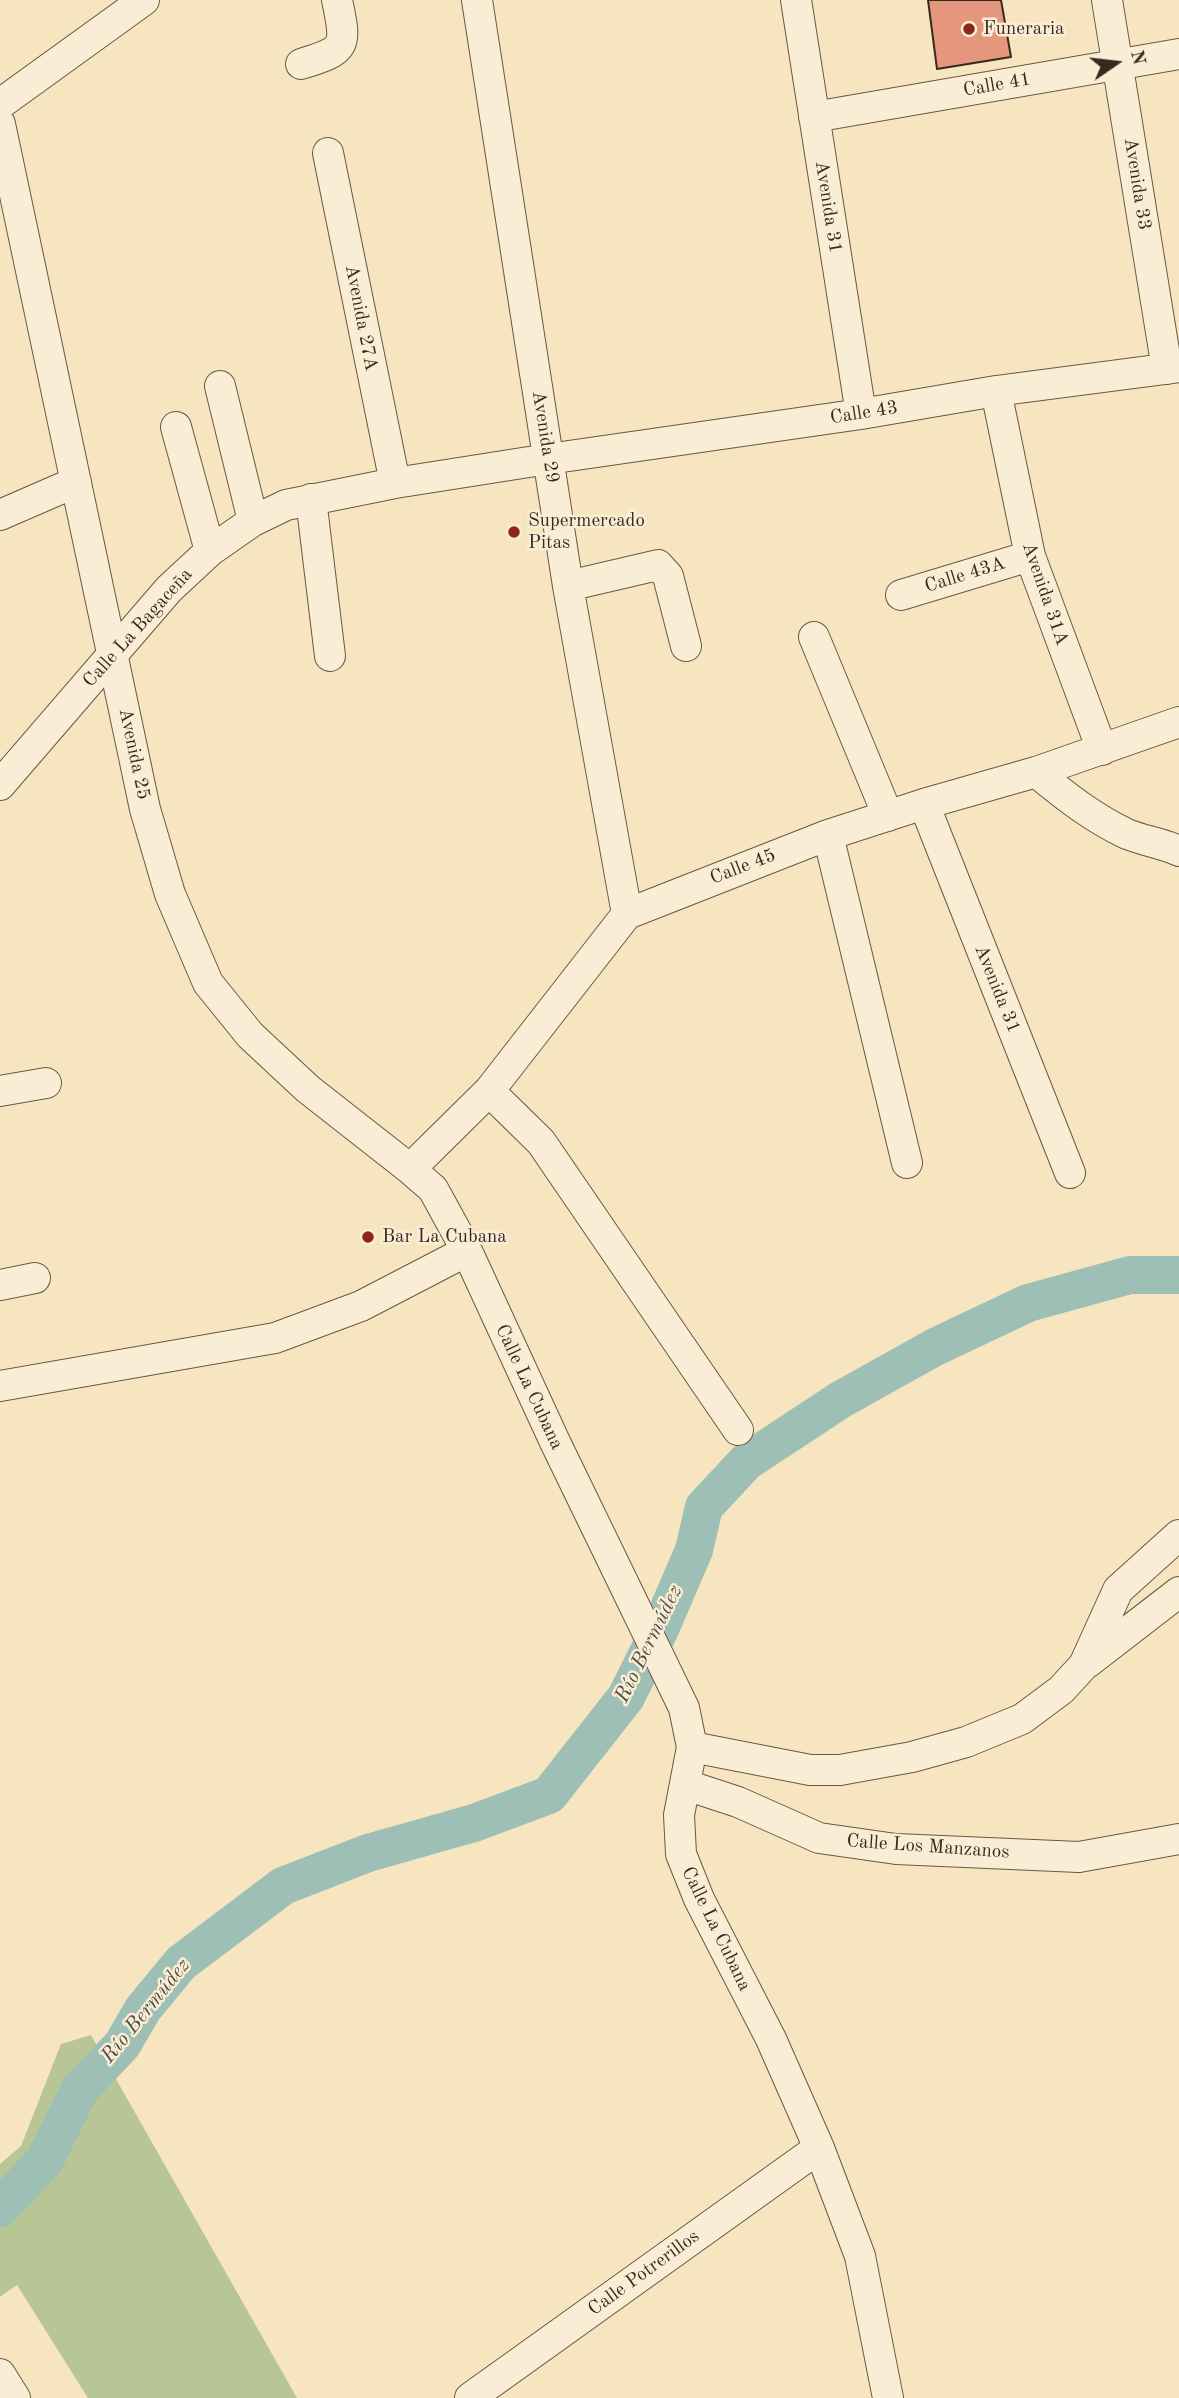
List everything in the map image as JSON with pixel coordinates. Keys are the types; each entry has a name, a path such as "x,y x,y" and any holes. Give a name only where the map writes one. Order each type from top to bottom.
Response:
{"street":[{"path":"0,104 144,0"},
{"path":"301,64 331,54 340,46 343,31 337,0"},
{"name":"Avenida 29","path":"477,0 568,586 627,914"},
{"name":"Avenida 31","path":"796,0 861,414"},
{"name":"Avenida 33","path":"1107,0 1173,368"},
{"name":"Calle 41","path":"814,117 1179,54"},
{"name":"Avenida 25","path":"0,124 145,809 170,894 208,983 250,1035 308,1089 410,1169"},
{"name":"Avenida 27A","path":"328,153 395,484"},
{"name":"Calle 43","path":"548,459 861,414 996,391 1173,368"},
{"path":"220,386 253,521"},
{"name":"Avenida 31A","path":"996,391 1030,556 1101,750"},
{"path":"176,427 210,551"},
{"name":"Calle La Bagaceña","path":"0,785 169,589 210,551 253,521 286,505 311,499 548,459"},
{"path":"0,515 76,482"},
{"path":"311,499 330,656"},
{"name":"Calle 43A","path":"901,595 1030,556"},
{"path":"568,586 658,565 668,576 685,646"},
{"path":"814,637 888,816"},
{"name":"Calle 45","path":"627,914 828,835 1036,772 1179,722"},
{"path":"1036,772 1074,804 1129,835 1179,851"},
{"name":"Avenida 31","path":"924,804 1070,1173"},
{"path":"828,835 907,1163"},
{"path":"410,1169 489,1091 627,914"},
{"path":"0,1091 46,1083"},
{"path":"489,1091 541,1142 738,1430"},
{"name":"Calle La Cubana","path":"410,1169 433,1189 467,1251 555,1442 684,1708 692,1747 679,1815 681,1854 699,1899 771,2039 819,2148 860,2256 888,2398"},
{"path":"0,1386 275,1338 361,1306 467,1251"},
{"path":"0,1285 35,1278"},
{"path":"1084,1665 1118,1590 1179,1535"},
{"path":"692,1747 810,1770 839,1770 912,1757 966,1742 1022,1719 1061,1690 1084,1665 1179,1592"},
{"name":"Calle Los Manzanos","path":"686,1785 738,1802 819,1838 896,1849 1079,1857 1179,1839"},
{"name":"Calle Potrerillos","path":"470,2398 819,2148"},
{"path":"0,2374 15,2398"}],"green space":[{"path":"91,2035 297,2398 88,2398 17,2285 0,2297 0,2164 21,2146 61,2044"}],"building":[{"name":"Funeraria","path":"928,0 1001,0 1011,57 937,69"}],"waterway":[{"name":"Río Bermúdez","path":"0,2208 45,2160 80,2089 122,2045 143,2009 181,1963 283,1886 368,1853 474,1823 549,1795 626,1697 660,1629 694,1550 704,1507 746,1462 840,1400 935,1347 1028,1303 1130,1275 1179,1275"}],"place":[{"name":"Funeraria","path":"969,29"},
{"name":"Supermercado Pitas","path":"514,532"},
{"name":"Bar La Cubana","path":"368,1237"}]}
